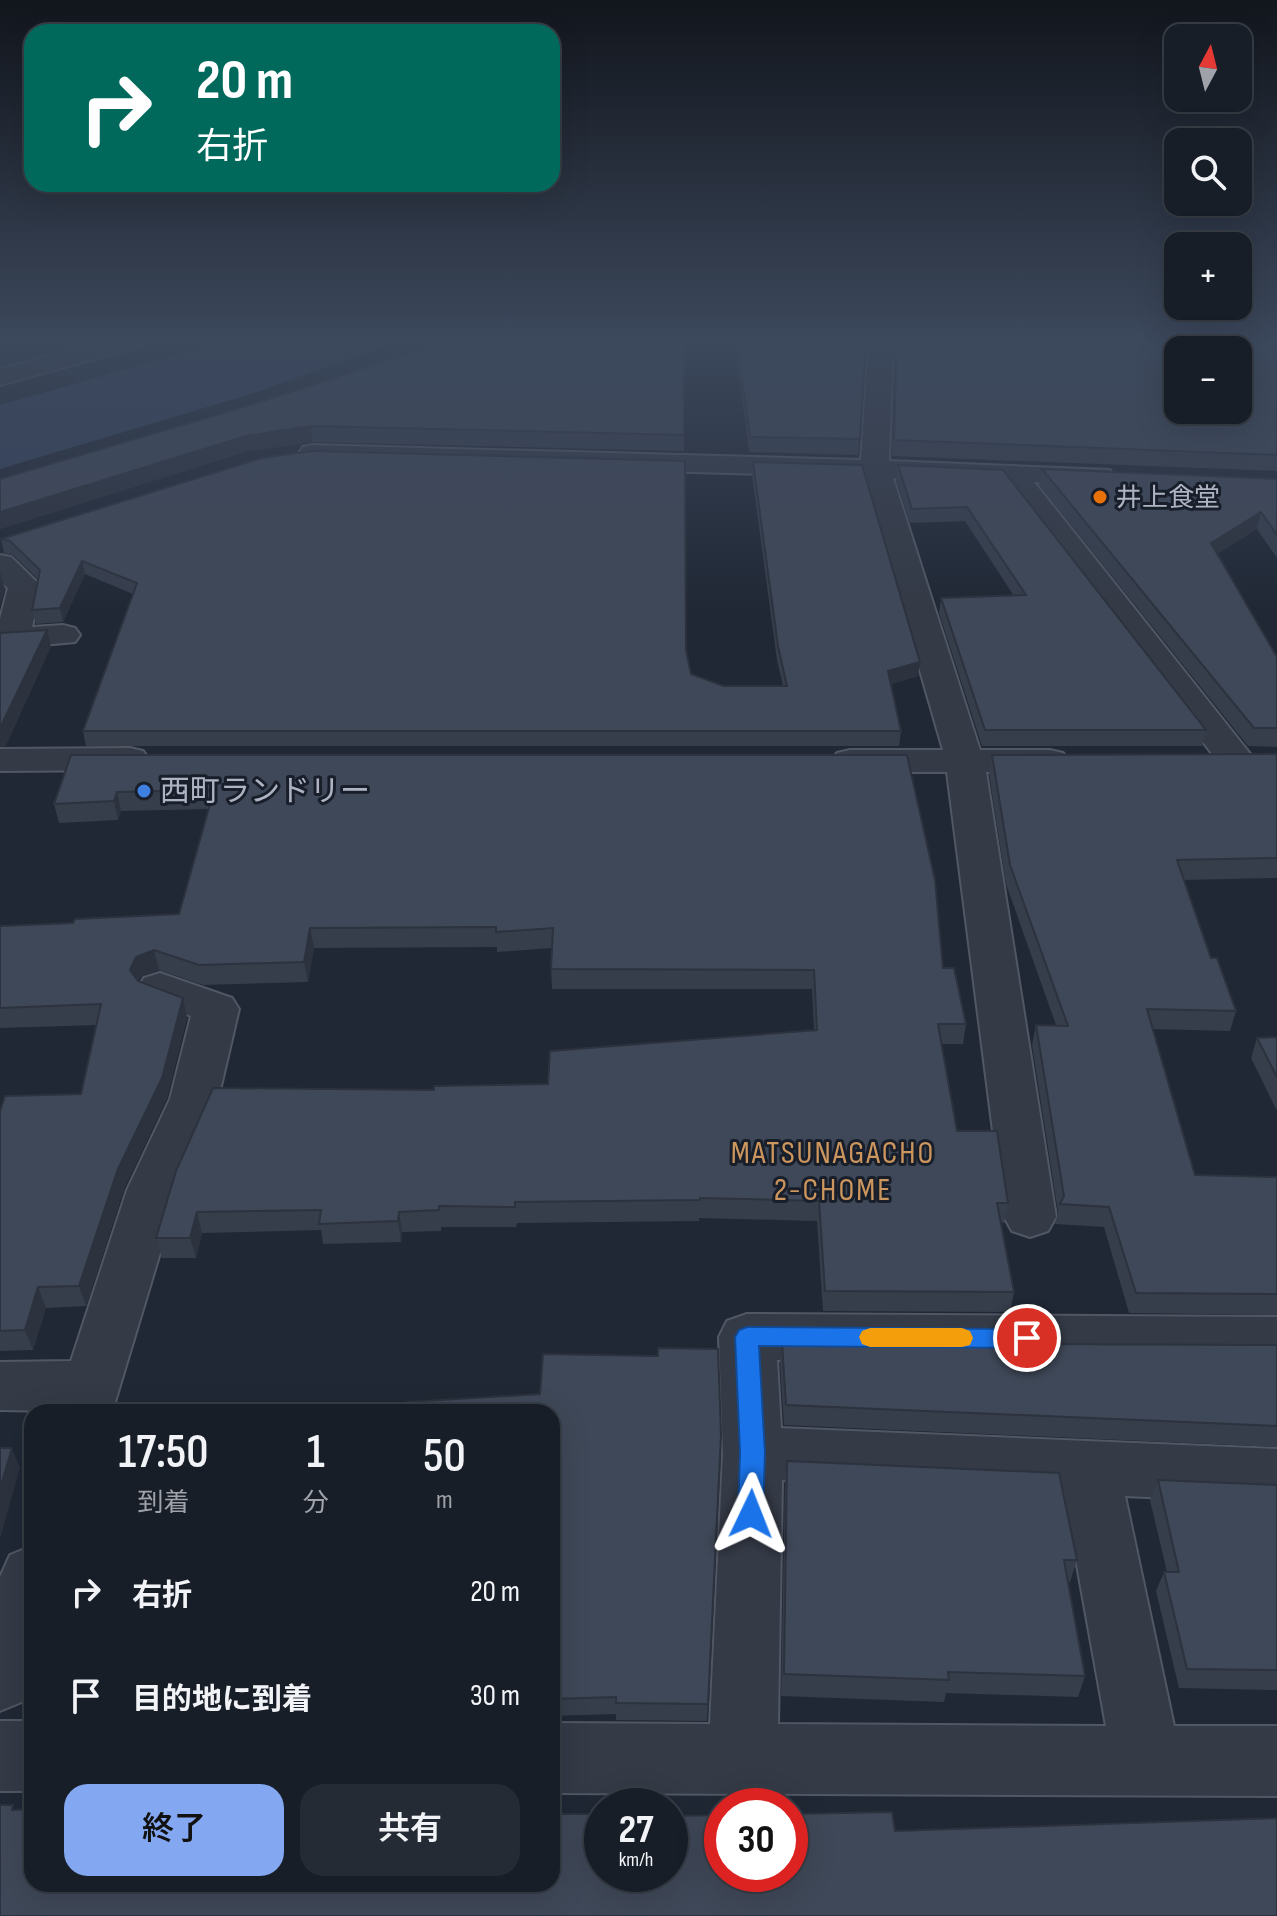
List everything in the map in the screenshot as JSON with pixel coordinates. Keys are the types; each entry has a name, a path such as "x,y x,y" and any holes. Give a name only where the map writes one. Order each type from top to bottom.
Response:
{"street":[{"path":"877,430 875,467 965,762 1030,1217"},
{"path":"286,457 396,453 1121,477"},
{"path":"1011,473 1236,760"},
{"path":"5,548 25,586 6,639 63,635"},
{"path":"0,760 159,759"},
{"path":"1189,760 1277,760"},
{"path":"808,761 1077,761"},
{"path":"0,1386 88,1398 153,1190 194,1099 216,1009 160,988"},
{"path":"743,1758 753,1453 747,1337 1277,1340"},
{"path":"753,1453 1277,1476"},
{"path":"1089,1467 1147,1761"},
{"path":"0,1678 24,1602"},
{"path":"0,1756 24,1756"},
{"path":"560,1758 1277,1761"}],"water":[{"path":"0,430 129,430 0,469"}],"building":[{"path":"165,430 282,430 246,436 0,512 0,479"},
{"path":"494,430 684,430 684,435"},
{"path":"749,430 861,430 860,439 750,437"},
{"path":"894,430 1277,430 1277,455 894,440"},
{"path":"312,451 685,461 686,650 691,674 724,686 787,686 778,646 753,462 862,465 920,662 888,671 901,731 83,731 137,583 82,561 60,608 32,610 40,570 10,541 1,539 262,458"},
{"path":"898,465 1003,470 1206,730 985,730 941,598 1026,595 967,507 912,509"},
{"path":"1042,469 1277,479 1277,535 1261,512 1211,543 1277,657 1277,728 1254,728"},
{"path":"47,630 0,728 0,633"},
{"path":"1277,754 1277,858 1177,860 1211,958 1217,958 1236,1011 1147,1009 1195,1175 1277,1177 1277,1294 1136,1293 1109,1207 1060,1204 1064,1196 1036,1025 1068,1026 1010,865 992,755"},
{"path":"71,755 907,755 935,880 943,968 954,968 966,1024 938,1024 957,1131 997,1131 1008,1203 997,1203 1014,1292 825,1291 819,1201 700,1198 515,1202 515,1207 439,1206 439,1210 399,1212 398,1221 319,1224 321,1210 197,1212 190,1238 156,1238 176,1171 213,1088 434,1090 434,1086 548,1084 550,1051 817,1030 814,970 551,969 553,928 496,932 496,927 310,928 304,962 199,965 154,950 136,957 130,970 138,981 183,998 162,1078 118,1169 79,1286 38,1287 25,1330 0,1331 0,1111 5,1096 81,1094 101,1004 0,1008 0,926 179,914 214,790 117,792 114,801 54,804"},
{"path":"1277,1037 1277,1077 1257,1038"},
{"path":"782,1343 1277,1345 1277,1426 786,1405"},
{"path":"658,1348 718,1349 721,1435 708,1704 616,1703 616,1697 560,1699 560,1404 407,1402 540,1394 543,1354 658,1356"},
{"path":"0,1448 12,1448 0,1489"},
{"path":"787,1461 1059,1473 1077,1560 1064,1560 1085,1676 948,1672 949,1680 784,1674"},
{"path":"1158,1480 1277,1485 1277,1670 1187,1669 1164,1572 1179,1572"},
{"path":"0,1805 13,1805 12,1810 24,1809 24,1892 560,1892 560,1814 584,1814 584,1892 688,1892 688,1816 704,1815 704,1892 808,1892 808,1814 892,1812 895,1831 1277,1818 1277,1916 0,1916"}],"slow traffic":[{"path":"870,1337 962,1338"}],"place":[{"name":"井上食堂","path":"1100,497"},
{"name":"西町ランドリー","path":"144,791"}],"district":[{"name":"MATSUNAGACHO 2-CHOME","path":"833,1170"}],"route":[{"path":"751,1514 753,1453 747,1337 1027,1338"}]}
